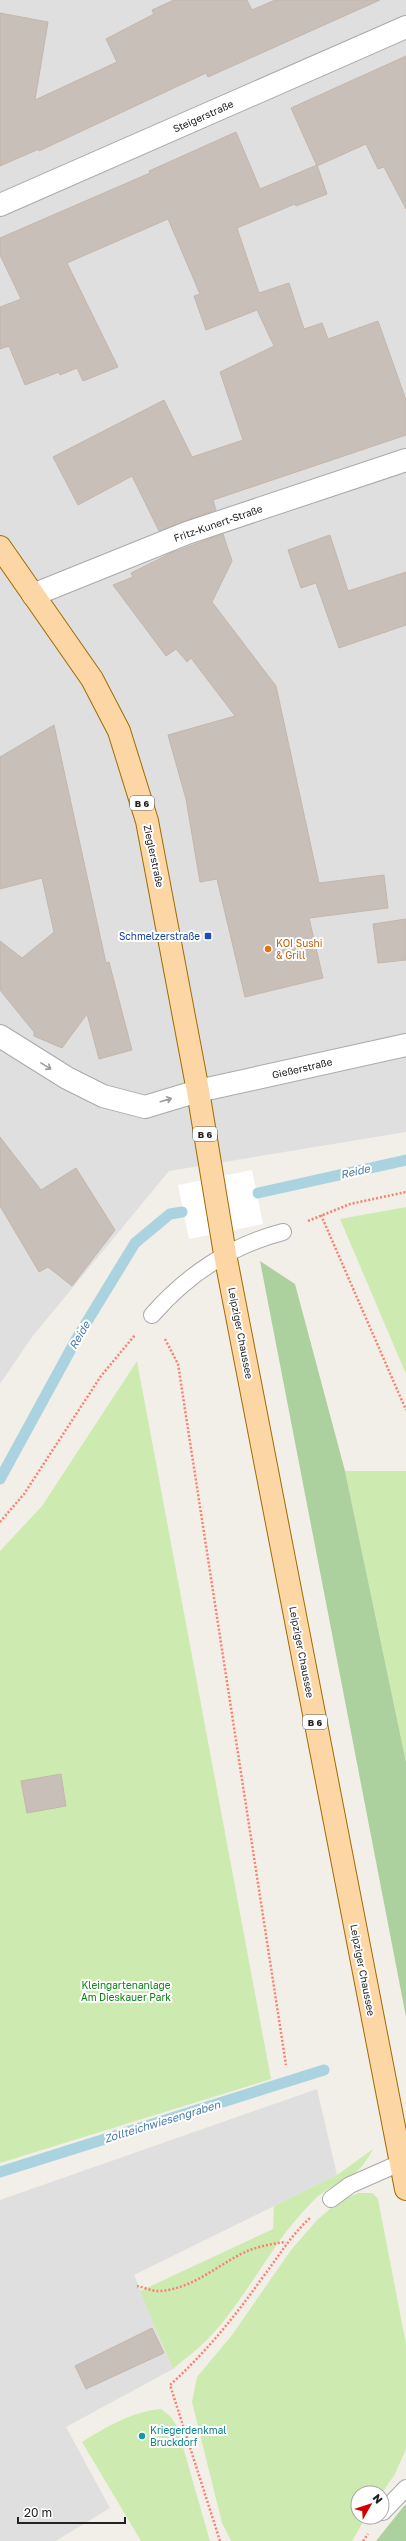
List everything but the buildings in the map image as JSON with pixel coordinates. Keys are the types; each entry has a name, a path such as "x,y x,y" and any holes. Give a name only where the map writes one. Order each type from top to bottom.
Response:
{"main road":[{"name":"Zieglerstraße","path":"0,547 92,680 119,731 134,774 158,870 224,1244"},
{"name":"Leipziger Chaussee","path":"224,1244 401,2154 406,2189"}],"street":[{"name":"Steigerstraße","path":"0,205 406,27"},
{"name":"Fritz-Kunert-Straße","path":"33,595 187,533 406,460"},
{"path":"6,1041 67,1078 103,1096 145,1106 198,1091"},
{"name":"Gießerstraße","path":"198,1091 406,1045"}],"lane":[{"path":"152,1315 168,1297 224,1244 255,1240 284,1232"},
{"path":"331,2198 401,2154"},
{"path":"390,2505 406,2488"}],"path":[{"path":"284,1232 350,1204 406,1192"},
{"path":"321,1215 406,1410"},
{"path":"0,1522 24,1494 101,1376 152,1315 178,1364 286,2066"},
{"path":"220,2541 170,2385 198,2360 223,2331 287,2242 331,2198"},
{"path":"137,2286 157,2291 183,2286 218,2269 239,2254 266,2245 287,2242"}],"shaded area":[{"path":"0,0 406,0 406,1132 169,1171 32,1337 0,1384"},
{"path":"317,2089 337,2175 134,2275 173,2369 66,2427 110,2508 56,2541 0,2541 0,2200"}],"green space":[{"path":"406,1207 406,1374 340,1219"},
{"path":"260,1261 295,1284 345,1471 406,1762 406,2017"},
{"name":"Kleingartenanlage Am Dieskauer Park","path":"137,1361 271,2079 0,2163 0,1551 42,1506"},
{"path":"345,1471 406,1471 406,1762"},
{"path":"373,2149 360,2169 353,2175 323,2193 299,2216 285,2233 222,2323 204,2343 173,2369 140,2291 273,2229 274,2206 337,2175"},
{"path":"358,2193 373,2193 378,2199 406,2344 406,2449 395,2474 387,2485 350,2485 350,2525 361,2525 352,2541 231,2541 222,2523 192,2402 197,2377 232,2335 291,2250 317,2220 338,2202"},
{"path":"161,2409 170,2416 177,2426 210,2541 141,2541 82,2442 120,2421 140,2413"},
{"path":"406,2505 406,2541 376,2541 390,2525"}],"pier":[{"path":"252,1170 263,1224 189,1239 178,1185"}],"waterway":[{"name":"Reide","path":"258,1193 406,1160"},
{"name":"Reide","path":"0,1479 77,1338 135,1243 170,1214 182,1212"},
{"name":"Zollteichwiesengraben","path":"0,2172 324,2070"}],"place":[{"name":"Schmelzerstraße","path":"208,936"},
{"name":"KOI Sushi & Grill","path":"268,949"},
{"name":"Kriegerdenkmal Bruckdorf","path":"142,2436"}]}
